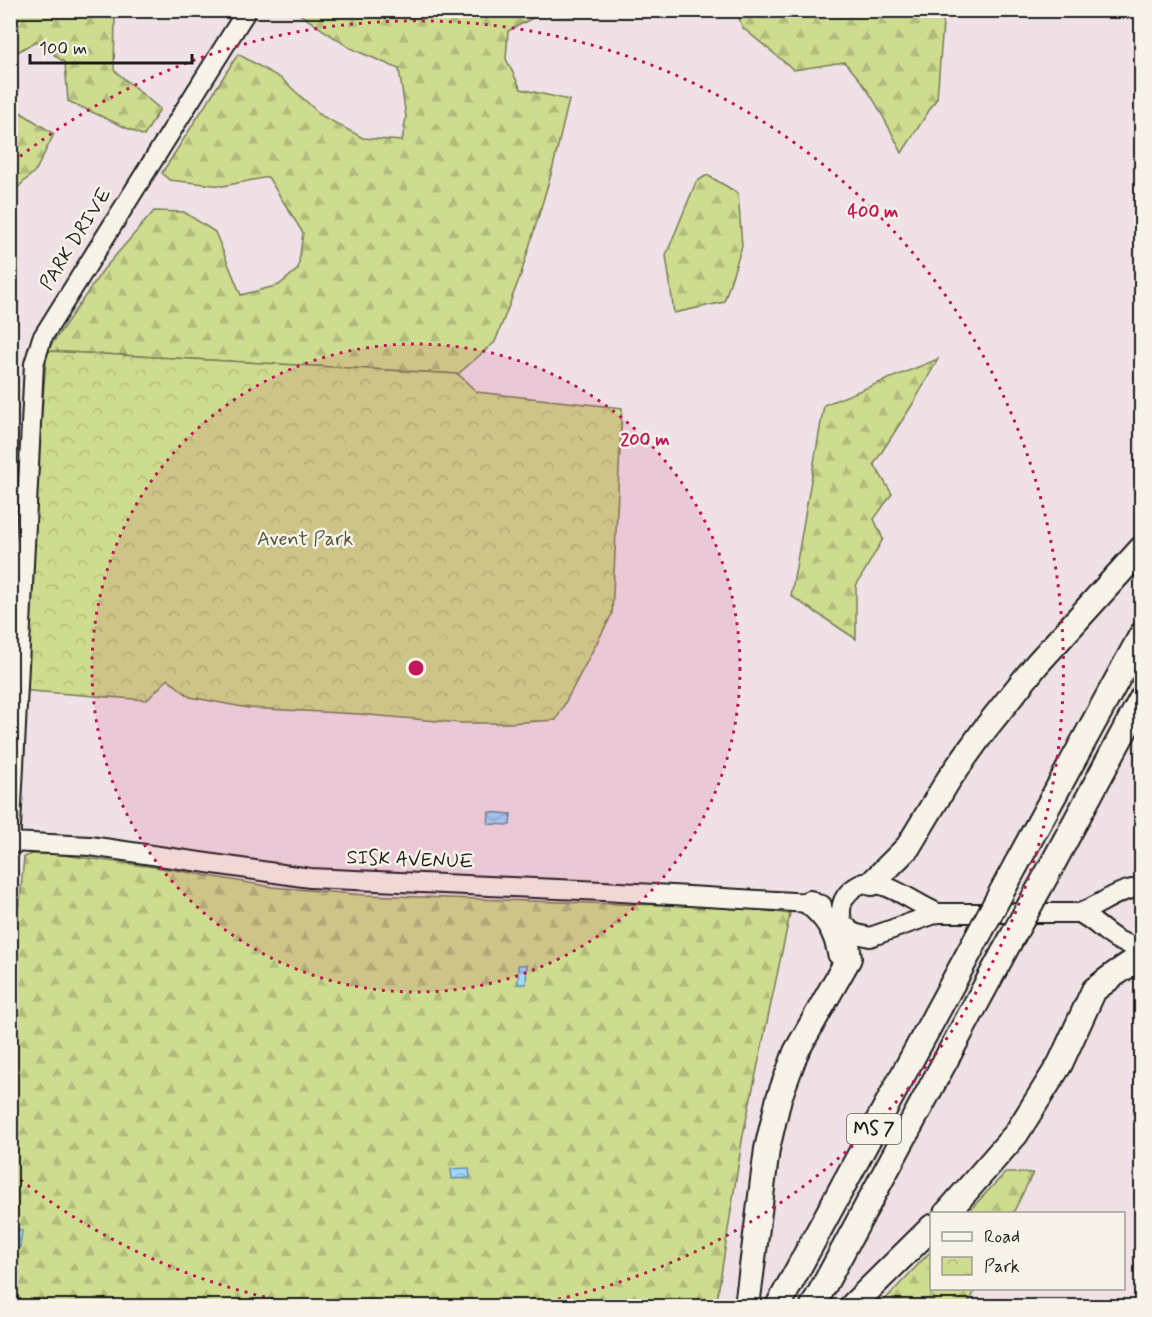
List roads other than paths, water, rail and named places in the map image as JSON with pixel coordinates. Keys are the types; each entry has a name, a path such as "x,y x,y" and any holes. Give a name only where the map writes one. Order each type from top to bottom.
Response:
{"highway":[{"path":"872,883 908,847 949,779 1037,664 1142,548"},
{"name":"MS 7","path":"778,1306 1142,634"},
{"name":"MS 7","path":"813,1306 1142,698"},
{"path":"810,903 824,915 833,929 841,961 841,973"},
{"path":"747,1306 767,1149 778,1098 796,1052 849,958 843,924"},
{"path":"948,1212 1016,1134 1060,1064 1094,990 1140,950"},
{"path":"852,1306 930,1229"}],"street":[{"name":"PARK DRIVE","path":"11,844 33,386 42,338 246,10"},
{"name":"SISK AVENUE","path":"11,844 90,846 310,878 614,891 810,903 826,906 843,924 857,934 870,937 938,913 1078,913 1100,904 1121,891 1142,888"},
{"name":"SISK AVENUE","path":"810,903 847,893 854,887 872,883 886,886 938,913"},
{"path":"843,924 840,909 847,893"},
{"path":"1078,913 1089,918 1112,938 1140,950"}],"water":[{"path":"489,812 511,814 510,825 488,824"},
{"path":"518,965 527,965 526,984 518,984"},
{"path":"469,1168 470,1178 452,1179 451,1169"},
{"path":"15,1228 22,1231 20,1247 16,1249 10,1246 12,1231"}],"park label":[{"name":"Avent Park","path":"305,539"}]}
